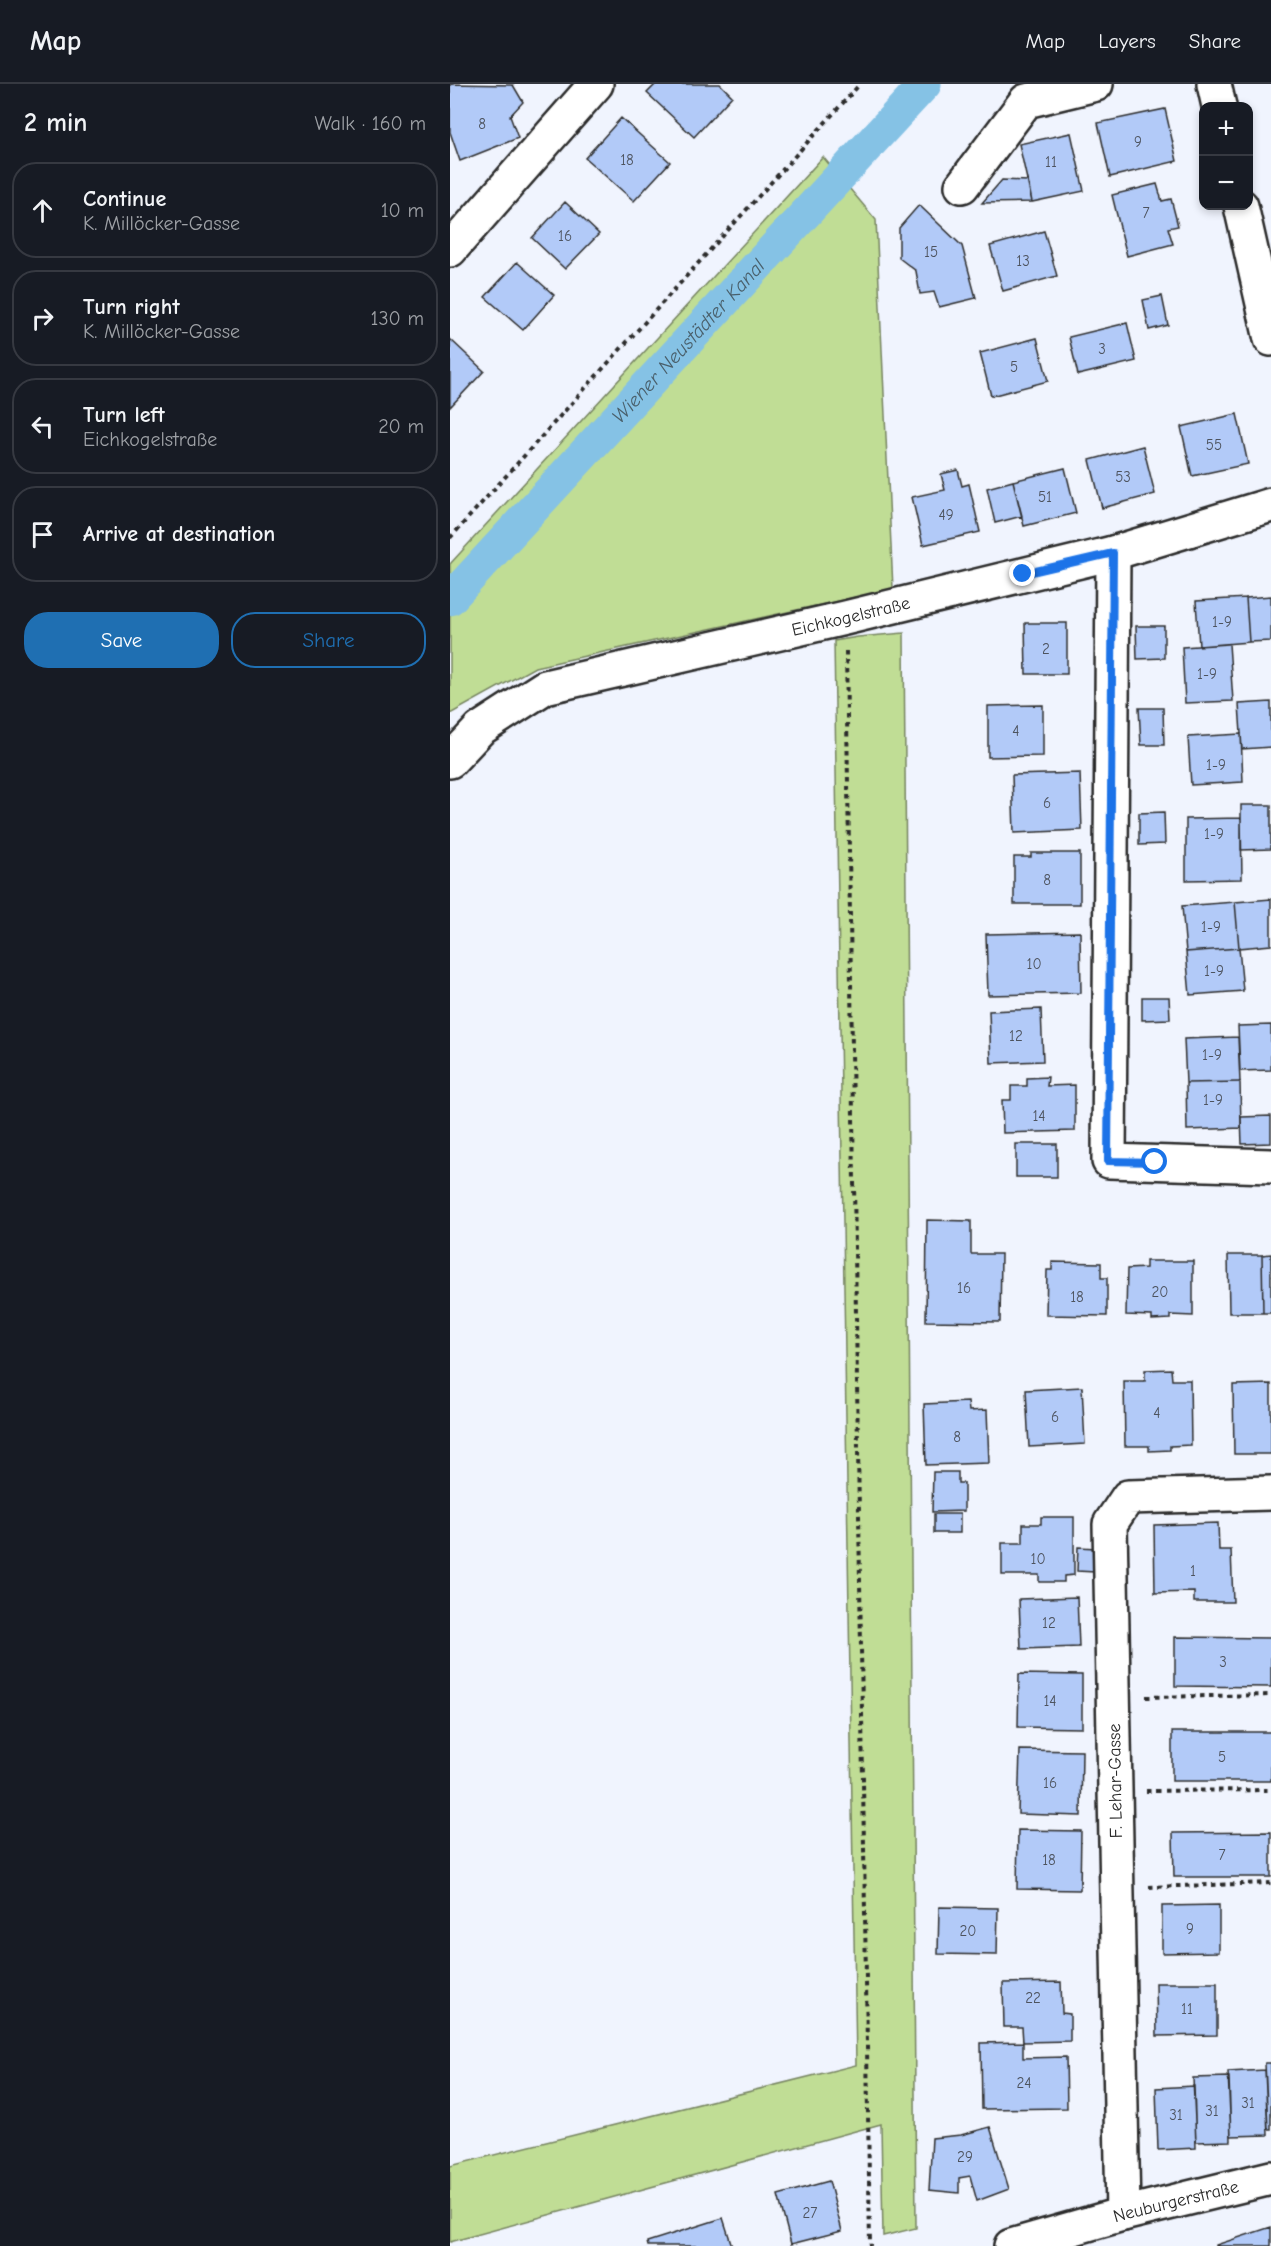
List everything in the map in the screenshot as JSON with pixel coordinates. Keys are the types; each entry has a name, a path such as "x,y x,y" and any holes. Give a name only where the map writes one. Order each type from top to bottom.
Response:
{"street":[{"path":"450,250 596,84"},
{"path":"962,186 1026,101 1096,84"},
{"path":"1214,84 1218,102"},
{"path":"1242,210 1271,339"},
{"name":"Eichkogelstraße","path":"450,761 480,729 545,687 1113,553 1271,505"},
{"path":"1113,553 1108,1161 1271,1166"},
{"name":"F. Lehar-Gasse","path":"1123,2214 1110,1524 1128,1497 1271,1494"},
{"name":"Neuburgerstraße","path":"1011,2246 1123,2214 1271,2178"}],"path":[{"path":"450,538 860,84"},
{"path":"845,618 870,2246"},
{"path":"1113,1697 1271,1695"},
{"path":"1115,1791 1271,1790"},
{"path":"1117,1888 1271,1883"}],"green space":[{"path":"823,157 876,220 893,589 535,667 450,714 450,564"},
{"path":"904,633 916,2228 883,2236 881,2124 450,2242 450,2166 856,2065 834,641"}],"building":[{"path":"450,84 513,85 523,102 510,116 518,138 460,161 450,132"},
{"path":"656,84 720,84 732,96 694,137 647,93"},
{"path":"1165,109 1177,161 1110,177 1098,123"},
{"path":"621,118 670,162 634,201 585,158"},
{"path":"1071,133 1084,191 1032,202 1019,144"},
{"path":"1002,180 1028,181 1032,202 982,203"},
{"path":"1157,184 1162,201 1171,199 1178,226 1168,228 1173,244 1127,256 1112,195"},
{"path":"565,202 599,234 565,269 532,238"},
{"path":"919,205 962,246 976,298 939,307 934,292 920,294 916,271 899,258 899,228"},
{"path":"1044,231 1057,276 1003,291 990,246"},
{"path":"517,262 554,295 523,330 485,297"},
{"path":"1162,296 1168,325 1149,330 1143,300"},
{"path":"1127,323 1136,361 1078,375 1069,337"},
{"path":"1037,338 1048,381 991,396 980,353"},
{"path":"450,339 484,371 450,407"},
{"path":"1237,414 1248,464 1192,476 1181,427"},
{"path":"1143,446 1155,494 1102,508 1090,460"},
{"path":"1065,468 1076,513 1024,526 1013,481"},
{"path":"958,470 962,486 969,484 980,532 923,545 912,497 945,490 941,474"},
{"path":"1013,481 1022,516 995,523 987,488"},
{"path":"1271,596 1271,641 1249,642 1246,598"},
{"path":"1246,598 1249,642 1199,646 1196,601"},
{"path":"1025,623 1067,623 1067,674 1026,674"},
{"path":"1136,626 1164,626 1164,658 1137,659"},
{"path":"1229,644 1233,701 1185,703 1182,647"},
{"path":"1271,702 1271,747 1242,749 1239,704"},
{"path":"1043,705 1043,756 988,757 988,706"},
{"path":"1139,708 1163,708 1164,745 1141,745"},
{"path":"1241,734 1243,782 1191,785 1188,737"},
{"path":"1080,773 1082,830 1014,833 1012,775"},
{"path":"1241,805 1271,805 1271,849 1241,850"},
{"path":"1164,812 1165,844 1139,845 1139,813"},
{"path":"1241,818 1242,879 1186,880 1186,819"},
{"path":"1031,853 1080,853 1080,904 1014,904 1014,857 1031,857"},
{"path":"1271,899 1271,945 1239,948 1235,902"},
{"path":"1235,902 1239,948 1186,952 1182,906"},
{"path":"1080,932 1081,993 988,995 986,934"},
{"path":"1239,948 1243,991 1190,995 1186,952"},
{"path":"1142,997 1169,997 1170,1019 1142,1020"},
{"path":"1041,1009 1043,1061 991,1063 989,1011"},
{"path":"1271,1025 1271,1070 1240,1071 1238,1026"},
{"path":"1238,1037 1240,1082 1186,1083 1184,1039"},
{"path":"1048,1077 1047,1086 1075,1085 1075,1131 1003,1133 1002,1100 1011,1100 1011,1086 1027,1086 1027,1078"},
{"path":"1240,1082 1241,1128 1187,1130 1186,1083"},
{"path":"1271,1116 1271,1143 1242,1144 1241,1117"},
{"path":"1016,1144 1057,1144 1057,1177 1016,1177"},
{"path":"927,1220 971,1221 971,1254 1001,1254 1000,1322 926,1321"},
{"path":"1271,1254 1271,1313 1263,1313 1262,1255"},
{"path":"1228,1255 1262,1255 1263,1313 1229,1313"},
{"path":"1146,1261 1193,1261 1193,1316 1170,1315 1170,1319 1152,1320 1152,1316 1126,1315 1127,1269 1146,1268"},
{"path":"1052,1262 1101,1263 1101,1278 1107,1278 1107,1316 1046,1315 1047,1270 1052,1270"},
{"path":"1171,1369 1172,1380 1190,1380 1191,1445 1170,1446 1170,1450 1149,1451 1149,1446 1125,1446 1124,1381 1145,1381 1145,1370"},
{"path":"1271,1384 1271,1454 1234,1454 1233,1385"},
{"path":"1082,1387 1085,1444 1029,1447 1026,1390"},
{"path":"968,1402 969,1411 987,1410 989,1463 926,1465 924,1404"},
{"path":"933,1472 958,1472 958,1483 964,1483 964,1511 932,1512"},
{"path":"934,1514 960,1514 960,1533 934,1533"},
{"path":"1041,1517 1074,1517 1074,1575 1064,1576 1064,1582 1039,1582 1039,1575 1002,1575 1002,1543 1023,1543 1023,1524 1041,1524"},
{"path":"1218,1523 1219,1550 1231,1550 1233,1602 1194,1602 1194,1592 1155,1593 1154,1525"},
{"path":"1078,1547 1096,1548 1095,1572 1077,1571"},
{"path":"1077,1597 1079,1647 1021,1649 1019,1599"},
{"path":"1175,1637 1271,1638 1271,1687 1175,1686"},
{"path":"1019,1674 1082,1675 1082,1728 1018,1727"},
{"path":"1172,1732 1271,1732 1271,1781 1172,1781"},
{"path":"1020,1750 1082,1751 1081,1816 1018,1814"},
{"path":"1018,1830 1081,1831 1080,1890 1017,1889"},
{"path":"1271,1832 1271,1877 1174,1877 1173,1833"},
{"path":"1219,1905 1219,1952 1162,1953 1162,1906"},
{"path":"939,1907 998,1908 997,1955 938,1954"},
{"path":"1061,1982 1062,2013 1070,2014 1070,2041 1023,2042 1022,2027 1004,2027 1003,1983"},
{"path":"1156,1983 1217,1983 1217,2035 1157,2036"},
{"path":"1023,2042 1023,2058 1066,2057 1067,2108 982,2109 981,2043"},
{"path":"1265,2063 1271,2063 1271,2129 1268,2129"},
{"path":"1265,2070 1268,2135 1231,2136 1228,2072"},
{"path":"1229,2077 1231,2141 1196,2142 1193,2078"},
{"path":"1194,2086 1196,2148 1158,2150 1156,2088"},
{"path":"990,2127 1009,2189 977,2201 970,2176 959,2178 959,2193 929,2190 932,2138 961,2135"},
{"path":"829,2181 842,2231 791,2244 778,2195"},
{"path":"723,2218 732,2246 648,2246 647,2242"},
{"path":"1271,2227 1271,2246 1216,2246 1216,2245"}],"waterway":[{"name":"Wiener Neustädter Kanal","path":"450,599 925,84"}],"route":[{"path":"1023,574 1113,553 1108,1161 1155,1162"}]}
